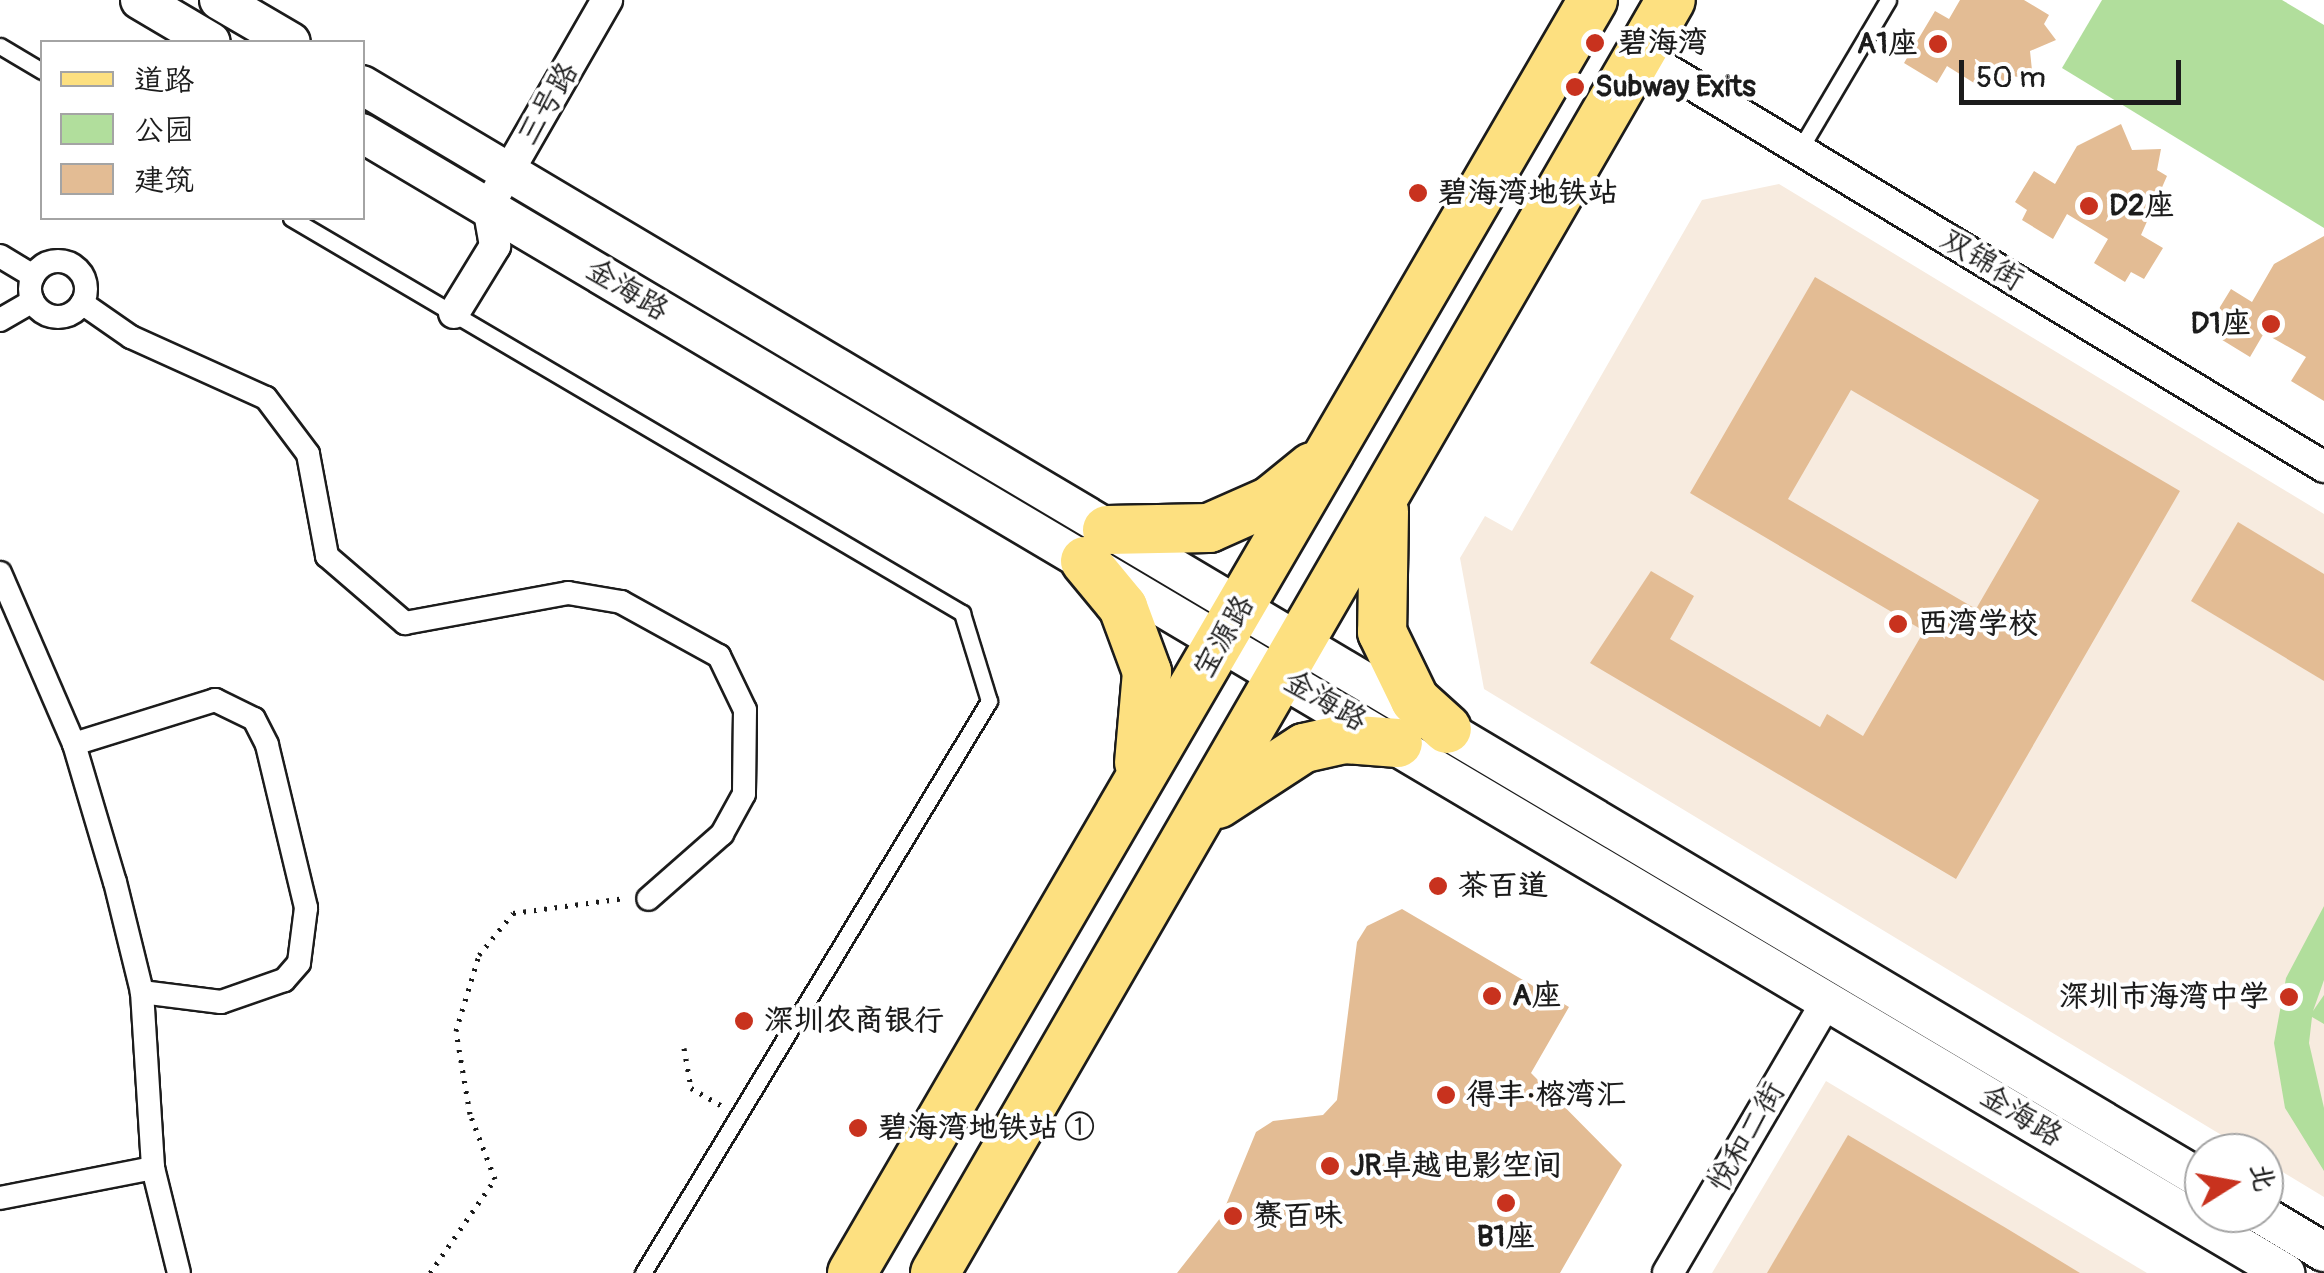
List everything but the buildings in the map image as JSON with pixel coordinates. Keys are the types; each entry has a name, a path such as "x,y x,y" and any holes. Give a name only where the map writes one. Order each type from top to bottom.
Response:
{"main road":[{"name":"宝源路","path":"852,1273 1593,0"},
{"path":"935,1273 1671,0"},
{"path":"1112,826 1140,760 1146,672 1124,607 1096,546 1178,536 1244,515 1298,482 1338,438"},
{"path":"1388,488 1376,566 1382,632 1408,689 1447,730"},
{"path":"1187,834 1284,756 1344,739 1398,743"}],"street":[{"path":"140,0 204,40"},
{"name":"三号路","path":"488,207 607,0"},
{"path":"206,40 222,2 288,40"},
{"name":"双锦街","path":"1640,54 2324,466"},
{"name":"金海路","path":"365,87 509,171 1096,546"},
{"name":"金海路","path":"365,134 488,207 1291,659 1447,730 2184,1169"},
{"path":"454,314 496,246 488,207"},
{"path":"0,256 33,276"},
{"path":"33,276 66,262 82,274 82,303"},
{"path":"33,276 33,301"},
{"path":"33,301 56,317 82,303"},
{"path":"0,320 33,301"},
{"path":"82,303 131,338 266,398 308,454 327,556 405,622 568,593 621,602 719,656 746,710 744,794 722,834 648,899"},
{"path":"0,573 5,602 74,744 142,992 154,1168 178,1273"},
{"name":"金海路","path":"1291,659 1398,743 2285,1273"},
{"path":"74,744 215,700 254,719 267,745 306,908 299,963 284,980 221,1002 142,992"},
{"name":"悦和二街","path":"1668,1273 1827,1001"},
{"path":"0,1198 154,1168"},
{"path":"2284,1228 2324,1252"}],"lane":[{"path":"1800,149 1888,0"},
{"path":"0,46 40,70"},
{"path":"294,220 962,613 989,701 643,1273"}],"path":[{"path":"430,1273 495,1179 470,1114 456,1031 497,922 595,897 648,899"},
{"path":"684,1048 691,1088 738,1116"}],"shaded area":[{"name":"西湾学校","path":"1779,184 2324,514 2324,1197 2284,1173 2284,1133 2218,1133 1484,689 1460,558 1485,516 1512,531 1702,200"},
{"path":"1826,1081 2147,1273 1712,1273"}],"green space":[{"path":"2102,0 2282,0 2324,25 2324,228 2062,68"},
{"path":"2324,906 2324,980 2313,1011 2324,995 2324,1024 2312,1017 2309,1043 2324,1108 2324,1171 2285,1108 2274,1043 2286,978"}],"place":[{"name":"碧海湾","path":"1595,43"},
{"name":"A1座","path":"1938,44"},
{"name":"Subway Exits","path":"1575,87"},
{"name":"碧海湾地铁站","path":"1418,193"},
{"name":"D2座","path":"2089,206"},
{"name":"D1座","path":"2271,324"},
{"name":"西湾学校","path":"1898,624"},
{"name":"茶百道","path":"1438,886"},
{"name":"A座","path":"1492,996"},
{"name":"深圳市海湾中学","path":"2289,997"},
{"name":"深圳农商银行","path":"744,1021"},
{"name":"得丰·榕湾汇","path":"1446,1095"},
{"name":"碧海湾地铁站 ①","path":"858,1128"},
{"name":"JR卓越电影空间","path":"1330,1166"},
{"name":"B1座","path":"1506,1203"},
{"name":"赛百味","path":"1233,1216"}]}
